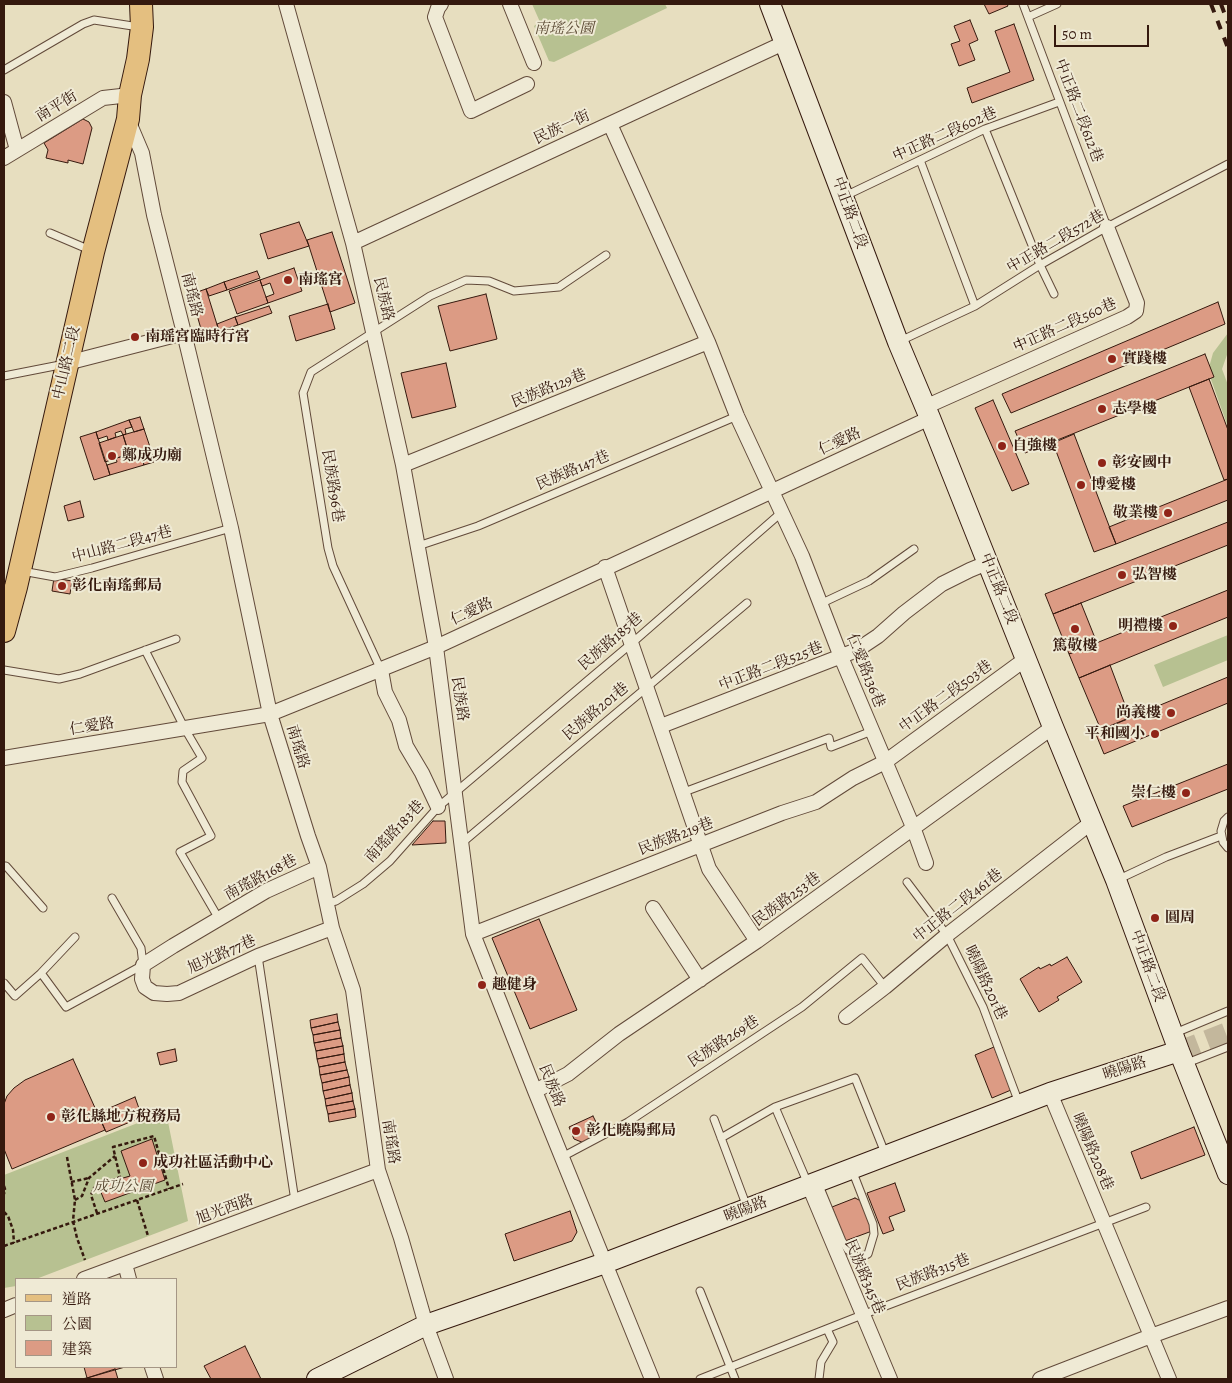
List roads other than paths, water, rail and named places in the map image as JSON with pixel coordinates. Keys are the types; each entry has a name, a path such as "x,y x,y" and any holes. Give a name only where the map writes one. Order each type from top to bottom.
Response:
{"main road":[{"name":"中山路二段","path":"4,631 93,252 128,119 130,95 138,59 142,27 141,4"}],"street":[{"name":"民族路","path":"286,4 352,243 403,466 436,647 463,842 473,934 652,1379"},
{"path":"441,4 435,17 471,111 527,84"},
{"path":"510,4 534,63"},
{"name":"中正路二段","path":"770,4 786,42 898,342 1116,880 1179,1050 1228,1174"},
{"name":"民族一街","path":"352,243 786,42"},
{"name":"南平街","path":"4,158 103,98 130,95"},
{"path":"4,102 18,150"},
{"name":"南瑤路","path":"128,119 142,153 154,215 231,528 270,714 319,867 332,928 352,990 378,1170 401,1238 426,1325 446,1379"},
{"name":"仁愛路136巷","path":"610,124 708,342 737,416 802,556 841,657 913,827 926,863"},
{"name":"中正路二段560巷","path":"927,413 1136,311 1137,303 1107,227"},
{"path":"67,363 184,333"},
{"name":"民族路129巷","path":"403,466 708,342"},
{"name":"仁愛路","path":"4,758 270,714 436,647 605,567 772,492 927,413"},
{"name":"中正路二段525巷","path":"661,726 857,650 878,636 942,584 987,563"},
{"path":"605,567 709,869 757,941"},
{"name":"中正路二段503巷","path":"885,762 1026,658"},
{"path":"381,670 385,692 398,720 406,746 422,773 438,807"},
{"name":"民族路253巷","path":"535,1091 568,1074 620,1034 757,941 1053,727"},
{"name":"民族路219巷","path":"473,934 816,802 853,778 885,762"},
{"name":"中正路二段461巷","path":"846,1017 947,935 1092,822"},
{"name":"南瑤路168巷","path":"143,965 266,891 319,867"},
{"path":"654,908 700,980"},
{"name":"旭光路77巷","path":"143,965 142,979 145,987 154,993 179,993 258,956 332,928"},
{"name":"曉陽路","path":"317,1379 426,1325 605,1263 748,1210 1050,1093 1179,1050"},
{"name":"曉陽路208巷","path":"1050,1093 1169,1379"},
{"name":"旭光西路","path":"87,1278 378,1170"},
{"name":"民族路345巷","path":"813,1184 862,1314 890,1379"},
{"path":"125,1264 129,1278"},
{"path":"1040,1379 1228,1308"}],"lane":[{"name":"中正路二段612巷","path":"1023,4 1107,227"},
{"path":"1028,17 1057,4"},
{"path":"4,70 83,24 94,20 142,27"},
{"name":"中正路二段602巷","path":"843,197 985,130 1059,102"},
{"path":"985,130 1040,265 1054,294"},
{"path":"920,160 975,306"},
{"name":"中正路二段572巷","path":"898,342 975,306 1040,265 1107,227 1228,164"},
{"path":"50,233 93,252"},
{"name":"民族路96巷","path":"381,670 331,557 303,394 311,372 430,296 466,280 488,281 514,290 559,287 606,255"},
{"path":"4,376 67,363"},
{"name":"民族路147巷","path":"418,546 478,526 737,416"},
{"name":"民族路185巷","path":"456,792 632,643 782,512"},
{"name":"中山路二段47巷","path":"15,581 55,577 92,568 231,528"},
{"path":"820,604 869,581 914,549"},
{"name":"民族路201巷","path":"463,842 747,603"},
{"path":"4,670 59,679 80,674 176,639"},
{"path":"145,650 184,729"},
{"name":"南瑤路168巷","path":"184,729 202,758 183,771 182,782 211,836 180,852 219,919"},
{"path":"684,792 829,738 831,747 872,731"},
{"name":"南瑤路183巷","path":"327,903 336,901 363,884 390,861 438,807 456,792"},
{"path":"1228,817 1222,826 1221,836 1228,848"},
{"path":"1116,880 1166,857 1221,836"},
{"path":"4,866 43,908"},
{"name":"曉陽路201巷","path":"907,882 947,935 983,1007 1020,1105"},
{"path":"41,973 66,1007 143,965 141,948 112,898"},
{"path":"4,983 15,996 41,973 75,937"},
{"path":"258,956 295,1202"},
{"name":"民族路269巷","path":"562,1157 628,1122 802,1007 862,958 885,987"},
{"path":"1179,1050 1228,1011"},
{"path":"1179,1050 1228,1047"},
{"path":"721,1138 775,1107 855,1078 886,1156"},
{"path":"775,1107 842,1241 848,1250 858,1258 868,1254 874,1234 873,1224 852,1169"},
{"path":"714,1119 748,1210"},
{"name":"民族路315巷","path":"700,1379 862,1314 1146,1207"},
{"path":"700,1290 736,1379"},
{"path":"819,1379 821,1362 833,1342 828,1329"}],"tunnel":[{"path":"1179,1051 1228,1032"}],"railway":[{"path":"1211,4 1228,48"},
{"path":"1221,4 1228,23"}],"place":[{"name":"南瑤宮","path":"288,280"},
{"name":"南瑶宮臨時行宮","path":"135,337"},
{"name":"實踐樓","path":"1112,359"},
{"name":"志學樓","path":"1102,409"},
{"name":"自強樓","path":"1002,446"},
{"name":"鄭成功廟","path":"112,456"},
{"name":"彰安國中","path":"1102,463"},
{"name":"博愛樓","path":"1081,485"},
{"name":"敬業樓","path":"1168,513"},
{"name":"弘智樓","path":"1122,575"},
{"name":"彰化南瑤郵局","path":"62,586"},
{"name":"明禮樓","path":"1173,626"},
{"name":"篤敬樓","path":"1075,629"},
{"name":"尚義樓","path":"1171,713"},
{"name":"平和國小","path":"1155,734"},
{"name":"崇仁樓","path":"1186,793"},
{"name":"圓周","path":"1155,918"},
{"name":"趣健身","path":"482,985"},
{"name":"彰化縣地方稅務局","path":"51,1117"},
{"name":"彰化曉陽郵局","path":"576,1131"},
{"name":"成功社區活動中心","path":"143,1163"}],"park label":[{"name":"南瑤公園","path":"564,29"},
{"name":"成功公園","path":"123,1187"}]}
